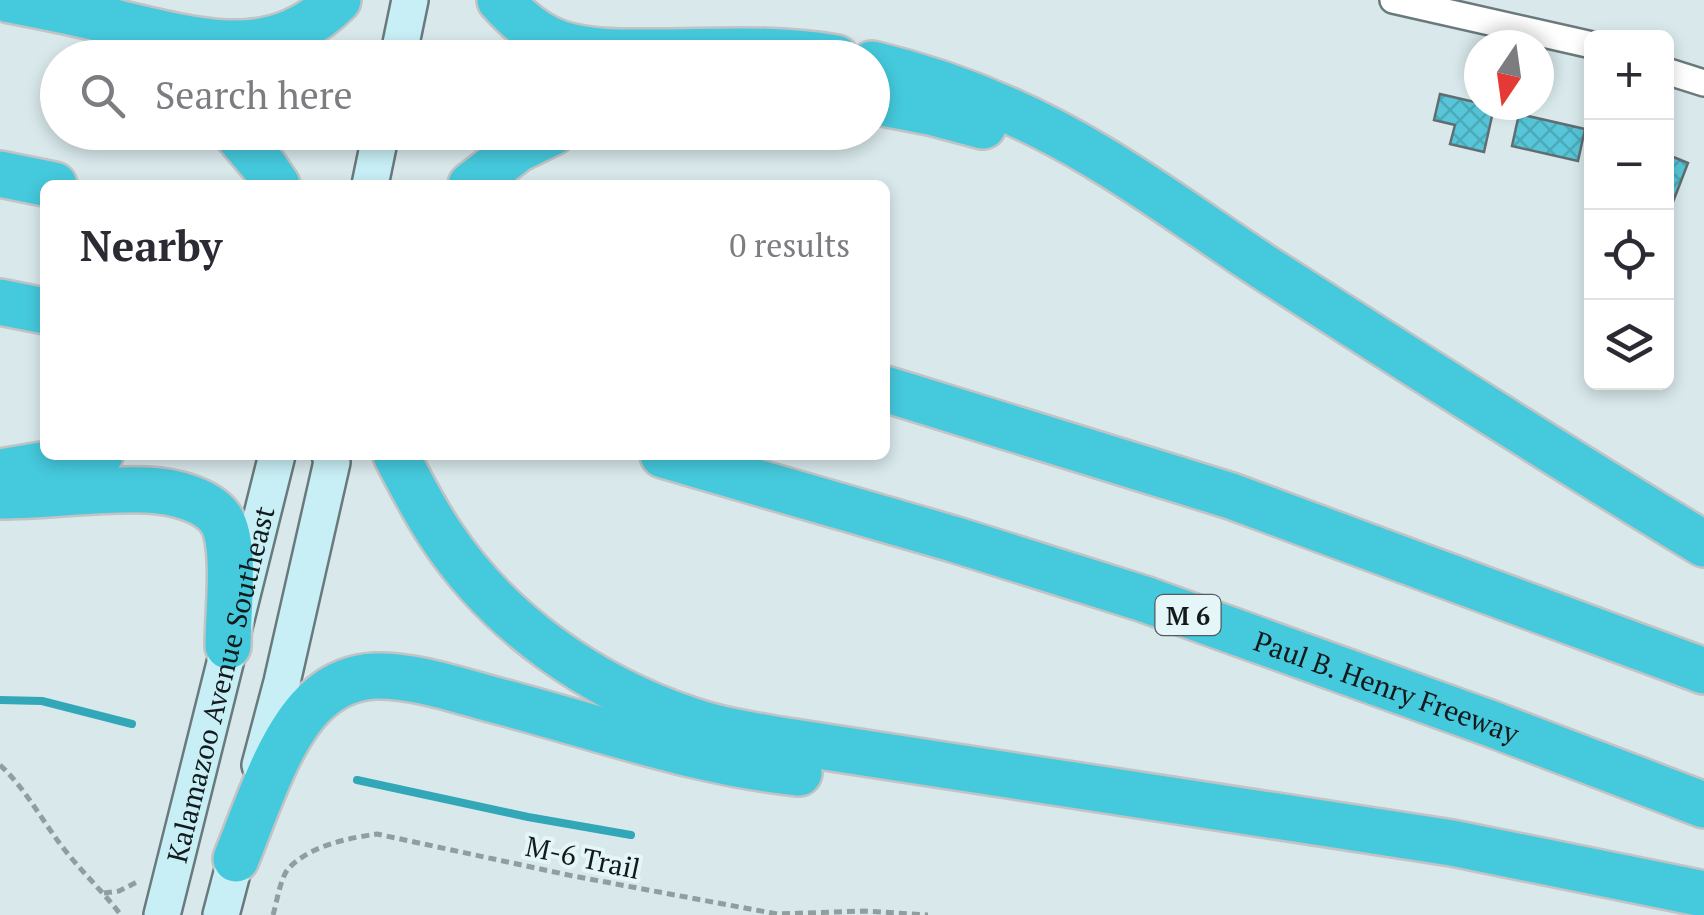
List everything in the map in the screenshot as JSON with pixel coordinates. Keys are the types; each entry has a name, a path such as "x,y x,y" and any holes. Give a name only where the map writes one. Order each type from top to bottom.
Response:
{"highway":[{"path":"10,0 203,40"},
{"path":"267,40 298,31 325,14 338,0"},
{"path":"500,0 536,33 552,40"},
{"path":"0,11 89,40"},
{"path":"890,68 972,94 1094,154 1270,271 1704,544"},
{"path":"890,104 981,125 1036,148 1270,271"},
{"path":"250,150 273,180"},
{"path":"478,180 517,150"},
{"path":"0,174 40,182"},
{"path":"0,302 40,310"},
{"path":"890,391 1230,496 1704,670"},
{"path":"0,472 71,460"},
{"path":"399,460 442,537 506,613 590,674 692,721 735,732 1452,843 1704,894"},
{"name":"Paul B. Henry Freeway","path":"679,460 1144,599 1704,804"},
{"path":"0,496 150,490 180,496 215,512 222,522 230,554 228,646"},
{"path":"236,859 289,734 304,712 340,684 378,676 434,684 737,765 884,782 1150,798"}],"main road":[{"path":"402,40 410,0"},
{"path":"371,180 378,150"},
{"name":"Kalamazoo Avenue Southeast","path":"162,915 276,460"},
{"name":"Kalamazoo Avenue Southeast","path":"221,915 286,664 331,460"}],"street":[{"path":"1394,0 1584,43"},
{"path":"1674,73 1704,83"}],"path":[{"path":"0,765 16,780 68,854 121,915"},
{"name":"M-6 Trail","path":"272,915 286,871 311,853 347,838 377,834 777,914 864,910 928,915"},
{"path":"104,893 118,891 150,874"}],"building":[{"path":"1440,94 1464,100 1464,120 1491,120 1484,152 1450,144 1455,125 1434,120"},
{"path":"1518,120 1545,120 1584,129 1578,161 1512,146"},
{"path":"1674,157 1688,163 1674,199"}],"waterway":[{"path":"0,700 42,701 132,724"},
{"path":"357,780 631,835"}]}
